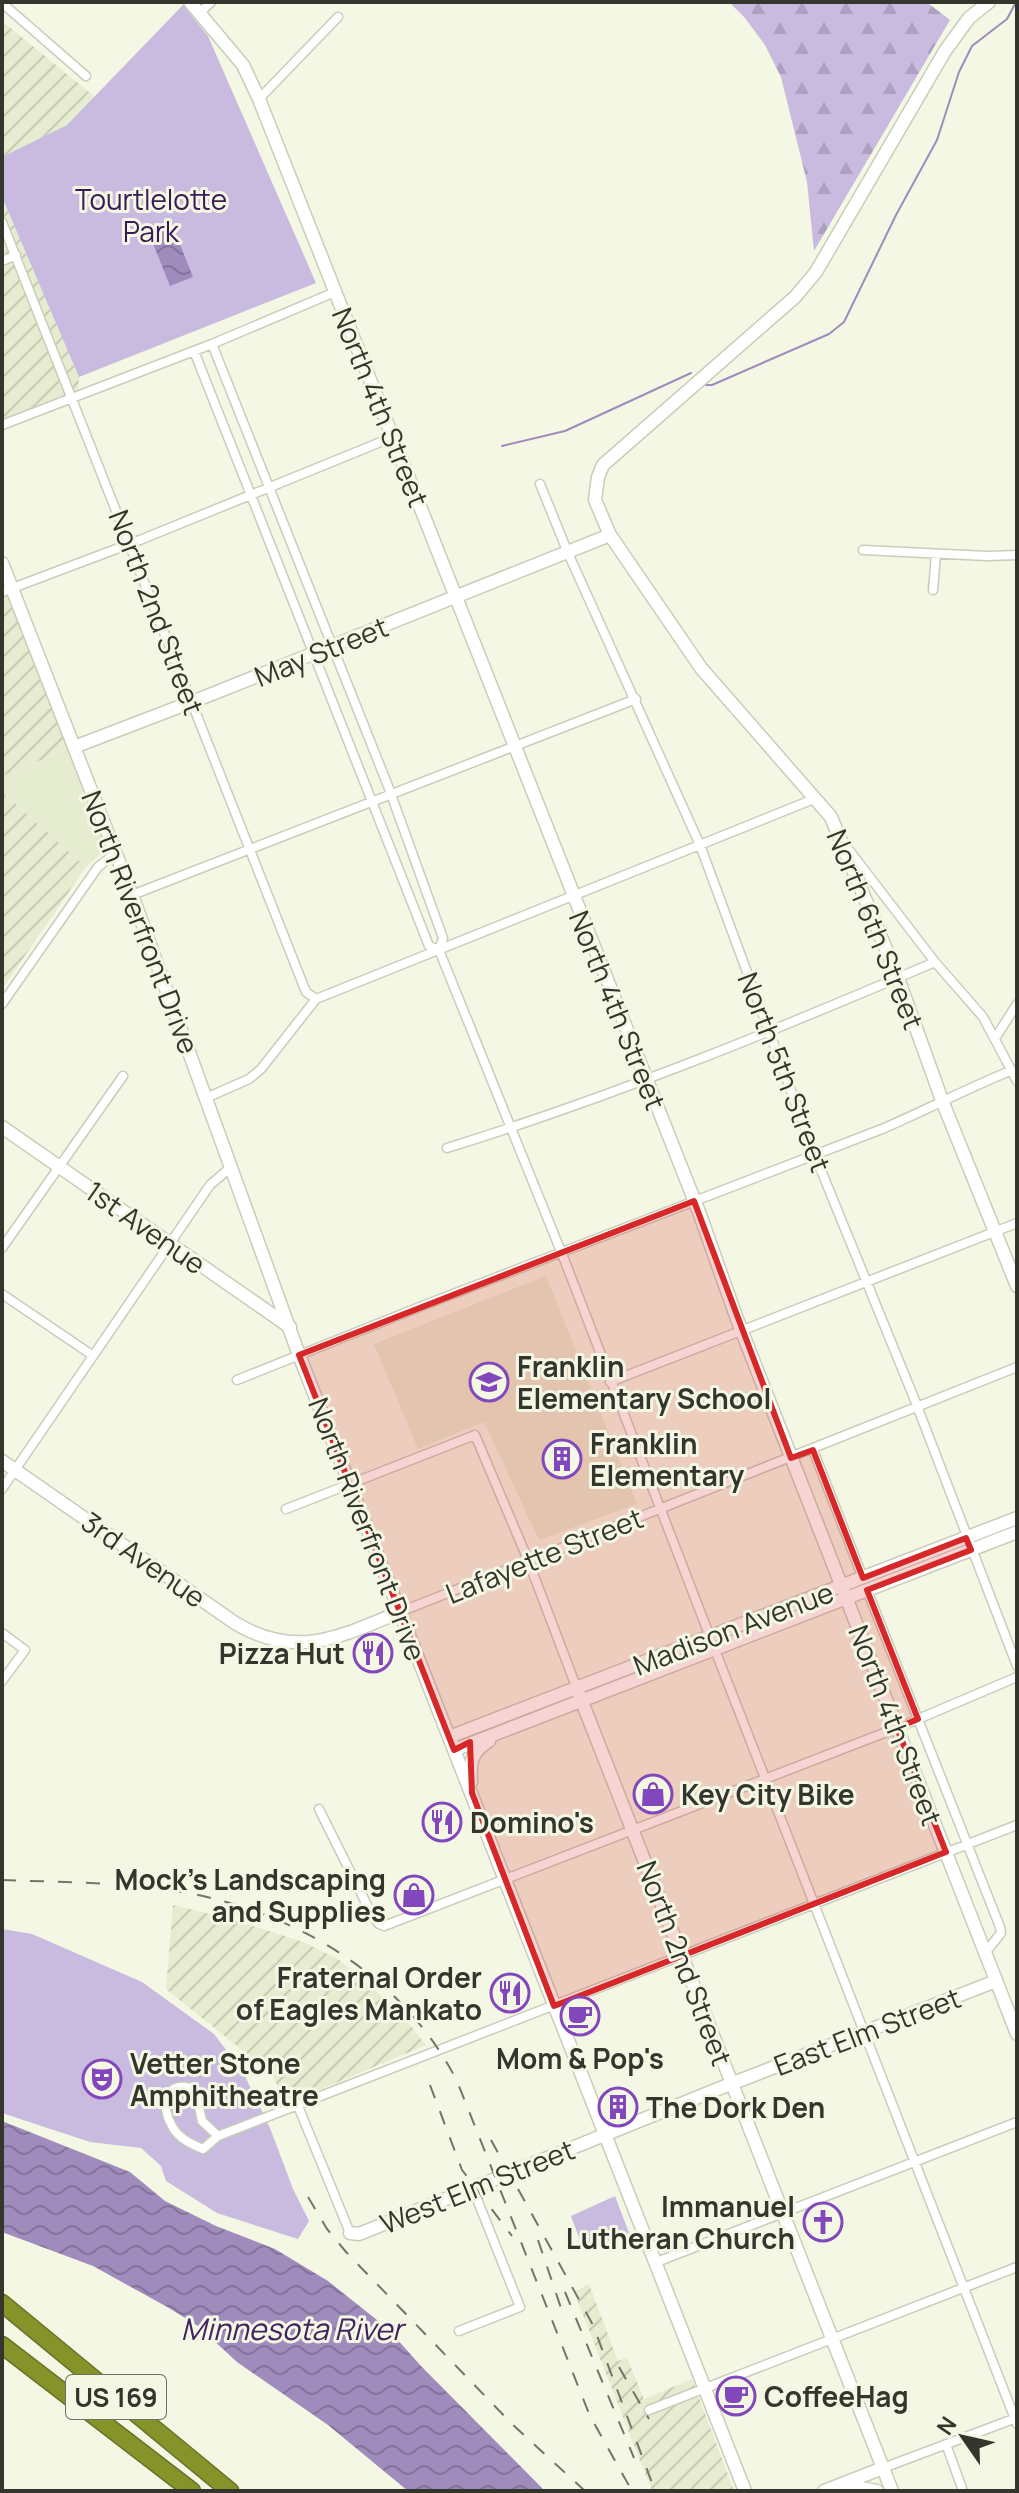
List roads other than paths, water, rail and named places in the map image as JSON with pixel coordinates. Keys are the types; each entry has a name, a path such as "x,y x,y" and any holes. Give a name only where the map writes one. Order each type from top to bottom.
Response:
{"highway":[{"name":"US 169","path":"2,2303 232,2491"},
{"name":"US 169","path":"2,2345 189,2491"}],"street":[{"name":"North 4th Street","path":"190,2 243,65 259,99 694,1201 741,1330 1017,2034"},
{"path":"200,13 211,2"},
{"name":"North 6th Street","path":"989,2 969,18 945,51 816,272 795,297 603,465 595,500 610,535 701,668 831,817 898,978 943,1103 1017,1286"},
{"path":"2,3 86,76"},
{"path":"259,99 338,17"},
{"name":"North 2nd Street","path":"2,222 306,992 316,999"},
{"path":"2,261 16,255"},
{"path":"2,425 212,344 335,292"},
{"path":"212,344 392,795 443,938 439,950 561,1252 1016,2420 824,2491"},
{"path":"194,351 429,946 439,950"},
{"path":"7,590 393,437"},
{"name":"North 5th Street","path":"540,484 700,845 814,1153 918,1407 1017,1666"},
{"name":"May Street","path":"74,747 610,535"},
{"path":"863,550 1017,555"},
{"path":"933,590 936,554"},
{"name":"North Riverfront Drive","path":"2,563 7,590 74,747 132,895 299,1355 745,2491"},
{"path":"132,895 636,699"},
{"path":"206,1098 249,1079 261,1069 316,999 814,799"},
{"path":"844,843 935,962 983,1017 1017,1081"},
{"path":"2,1004 98,867 116,853"},
{"path":"447,1148 511,1129 644,1079 935,962"},
{"path":"996,1037 1017,1004"},
{"path":"237,1380 882,1129 943,1103 952,1094 1010,1071"},
{"path":"2,1248 123,1076"},
{"name":"1st Avenue","path":"2,1127 290,1327"},
{"path":"2,1489 210,1185 231,1167"},
{"path":"610,1382 1017,1223"},
{"path":"2,1294 92,1355"},
{"name":"Lafayette Street","path":"293,1643 328,1640 1017,1367"},
{"name":"North 2nd Street","path":"350,1484 475,1435 528,1560 892,2491"},
{"path":"813,1450 1000,1927 1001,1933 985,1953"},
{"name":"3rd Avenue","path":"2,1461 235,1623 260,1636 293,1643"},
{"path":"286,1509 350,1484"},
{"name":"Madison Avenue","path":"454,1750 582,1702 712,1644 968,1544 1017,1518"},
{"name":"Madison Avenue","path":"968,1544 1017,1532"},
{"path":"2,1633 25,1650 2,1681"},
{"name":"Madison Avenue","path":"449,1737 577,1689 712,1644"},
{"path":"319,1809 379,1924 390,1924 897,1728 1017,1677"},
{"path":"472,1793 472,1756 500,1733"},
{"path":"218,2136 202,2121 196,2093 190,2088 177,2087 165,2098 172,2127 179,2136 203,2149 218,2136 1017,1825"},
{"name":"East Elm Street","path":"604,2134 996,1981"},
{"path":"298,2106 350,2233"},
{"path":"654,2263 1017,2122"},
{"name":"West Elm Street","path":"350,2233 359,2234 604,2134"},
{"path":"459,2331 520,2307 473,2189"},
{"path":"649,2410 1017,2267"},
{"path":"946,2444 963,2491"},
{"path":"834,2491 861,2488 877,2491"}],"water":[{"path":"173,227 193,277 170,286 150,236"},
{"name":"Minnesota River","path":"2,2121 130,2172 165,2201 216,2226 275,2249 328,2281 387,2328 545,2491 408,2491 328,2425 237,2362 198,2326 93,2266 2,2232"}],"waterway":[{"path":"704,385 712,385 829,334 844,322 937,140 959,72 972,46 1007,19 1016,2"},
{"path":"502,446 565,431 691,373"}],"railway":[{"path":"2,1880 155,1888 246,1908 290,1925 331,1947 369,1974 403,2005 432,2041 457,2081 590,2416 632,2491"},
{"path":"430,2085 462,2170 512,2236"},
{"path":"491,2140 593,2325 655,2491"},
{"path":"308,2197 327,2229 346,2252 513,2425 585,2491"},
{"path":"538,2240 561,2308"},
{"path":"565,2292 634,2458"},
{"path":"619,2367 649,2419"}],"place":[{"name":"Franklin Elementary School","path":"489,1382"},
{"name":"Franklin Elementary","path":"562,1459"},
{"name":"Pizza Hut","path":"373,1653"},
{"name":"Key City Bike","path":"653,1794"},
{"name":"Domino's","path":"442,1822"},
{"name":"Mock's Landscaping and Supplies","path":"414,1895"},
{"name":"Fraternal Order of Eagles Mankato","path":"510,1993"},
{"name":"Mom & Pop's","path":"580,2016"},
{"name":"Vetter Stone Amphitheatre","path":"102,2079"},
{"name":"The Dork Den","path":"618,2107"},
{"name":"Immanuel Lutheran Church","path":"823,2222"},
{"name":"CoffeeHag","path":"736,2396"}],"park label":[{"name":"Tourtlelotte Park","path":"151,215"}]}
